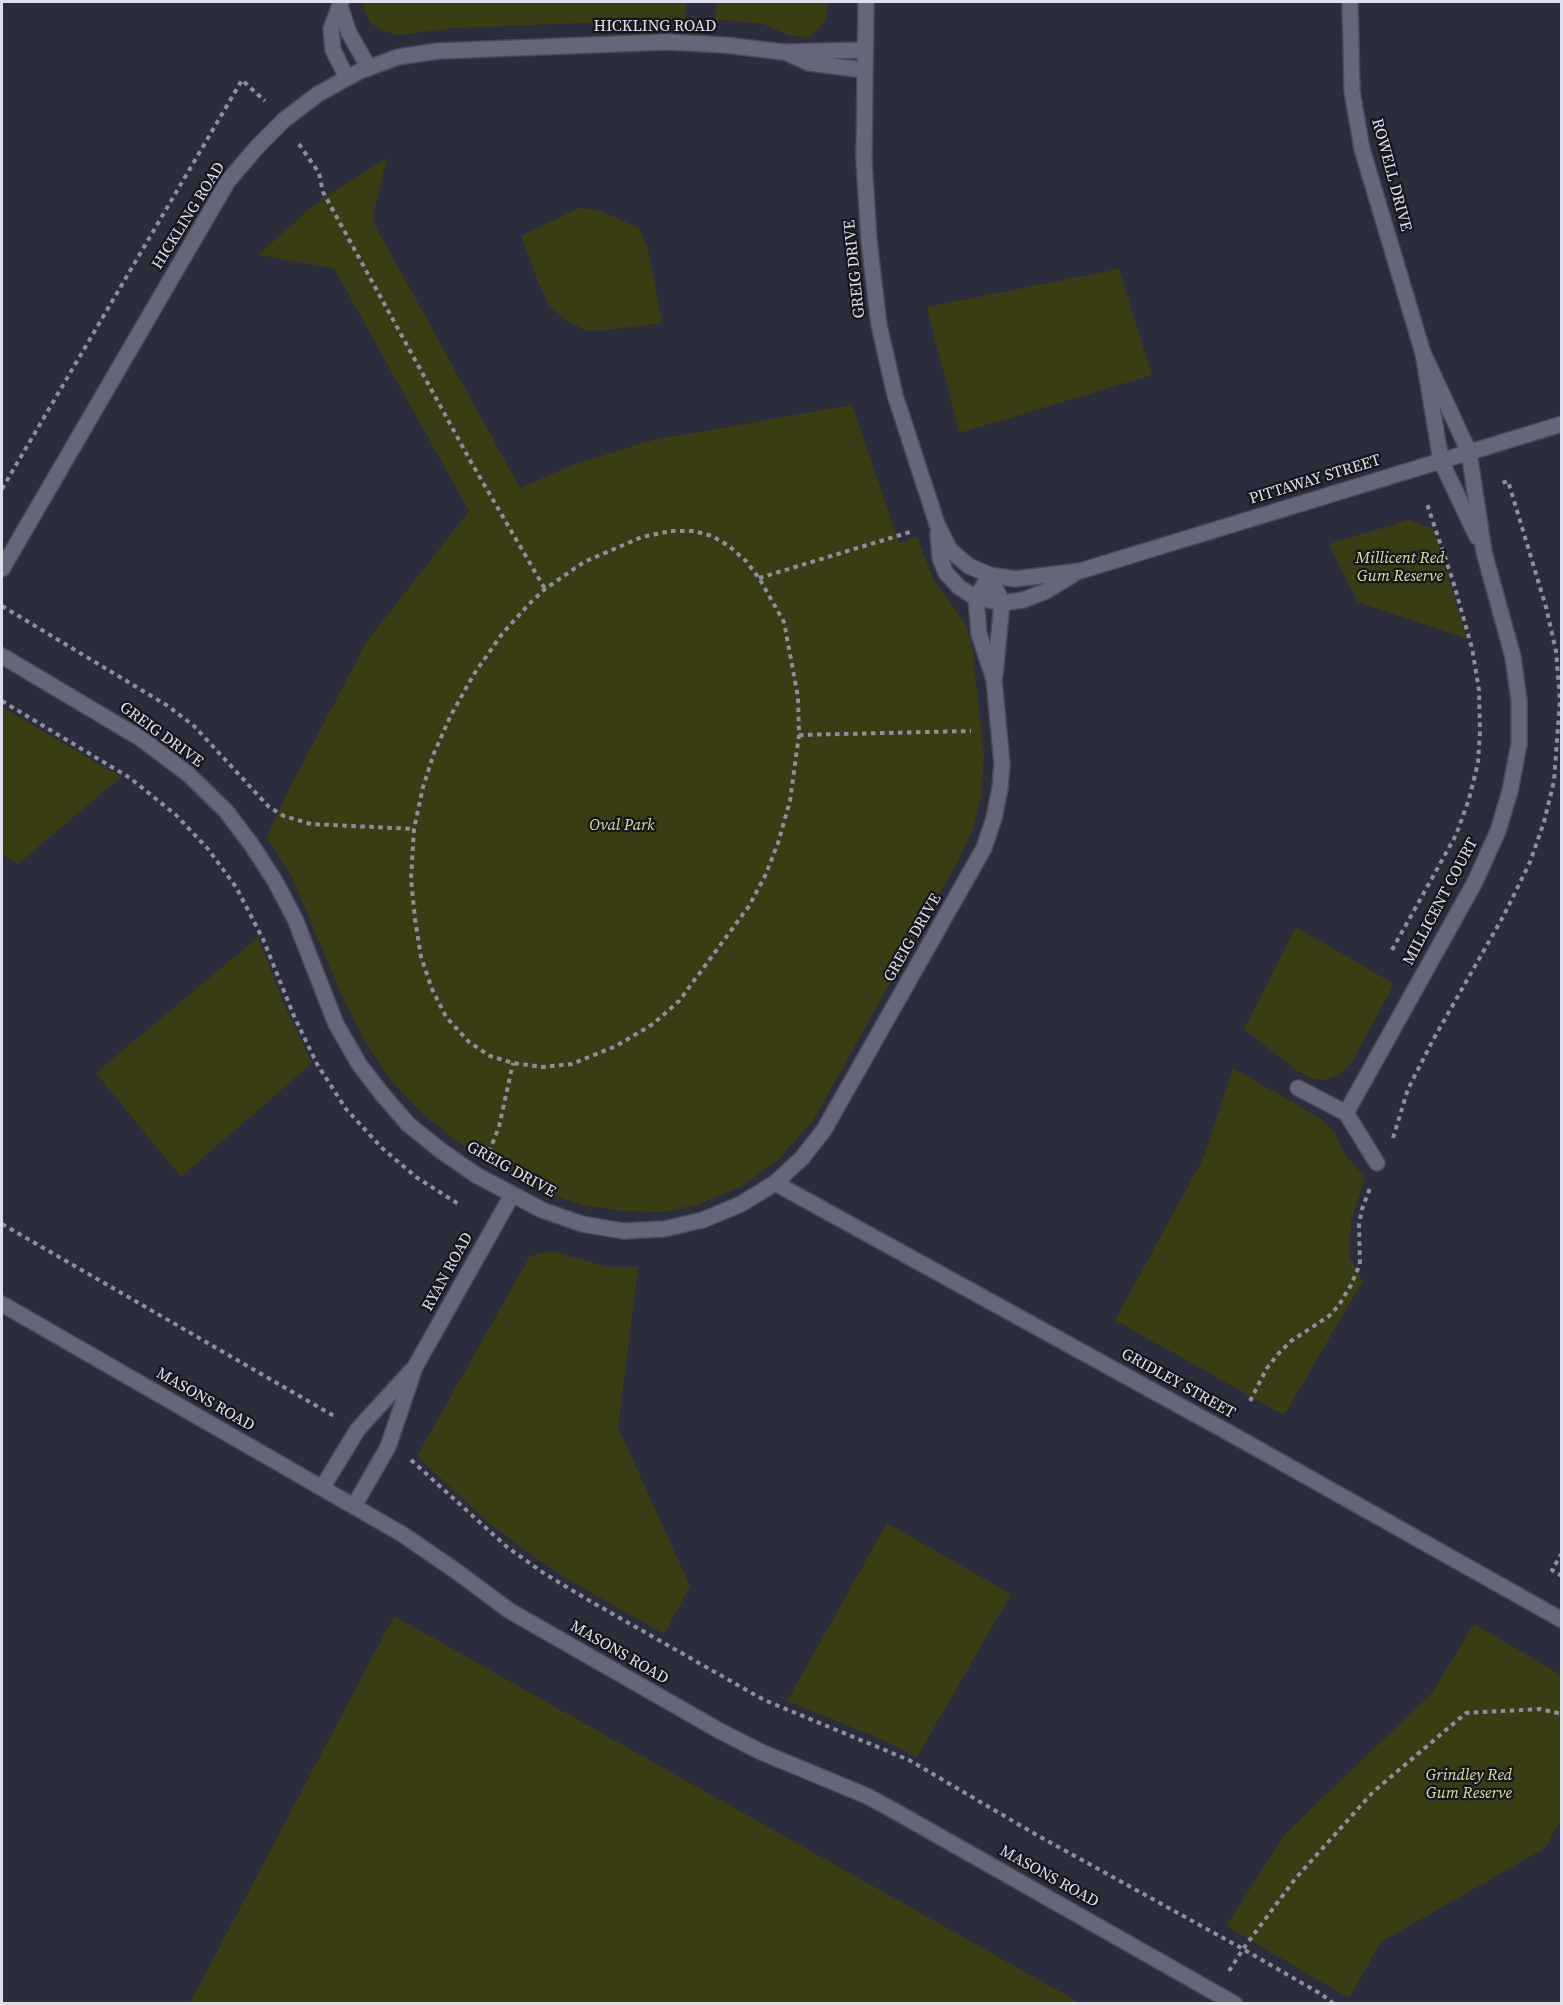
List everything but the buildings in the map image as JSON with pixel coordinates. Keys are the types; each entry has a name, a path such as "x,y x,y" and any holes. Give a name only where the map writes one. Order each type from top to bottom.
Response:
{"street":[{"name":"GREIG DRIVE","path":"866,2 864,160 869,241 879,325 895,395 938,524 950,550 969,566 990,575 1002,603 994,680"},
{"name":"ROWELL DRIVE","path":"1350,2 1353,91 1362,149 1424,353 1469,452"},
{"path":"341,4 349,33 369,68"},
{"path":"341,4 331,29 333,50 347,78"},
{"name":"HICKLING ROAD","path":"2,569 228,181 284,120 318,94 347,78 398,57 438,51 668,42 724,45 783,52 864,50"},
{"name":"HICKLING ROAD","path":"783,52 809,63 864,70"},
{"name":"ROWELL DRIVE","path":"1424,353 1441,461"},
{"name":"PITTAWAY STREET","path":"990,575 1016,579 1080,571 1562,424"},
{"name":"MILLICENT COURT","path":"1346,1113 1475,882 1498,831 1510,791 1519,744 1519,700 1513,657 1484,552 1469,452"},
{"name":"MILLICENT COURT","path":"1441,461 1484,552"},
{"name":"GREIG DRIVE","path":"938,524 940,558 946,573 958,587 976,598 1002,603"},
{"name":"PITTAWAY STREET","path":"1002,603 1023,600 1046,591 1080,571"},
{"path":"976,598 990,575"},
{"name":"GREIG DRIVE","path":"2,656 140,738 188,774 226,812 251,844 275,881 295,919 336,1024 359,1064 408,1124 440,1150 476,1174 542,1210 582,1224 623,1231 664,1229 703,1220 741,1204 775,1183 802,1158 824,1130 984,848 994,818 1002,764 994,680 980,633 976,598"},
{"path":"1298,1088 1346,1113 1377,1163"},
{"name":"GRIDLEY STREET","path":"775,1183 1233,1435 1562,1620"},
{"name":"RYAN ROAD","path":"354,1506 388,1447 415,1367 512,1195"},
{"name":"MASONS ROAD","path":"2,1304 402,1534 456,1570 510,1611 700,1720 761,1752 867,1796 1235,2004"},
{"name":"RYAN ROAD","path":"322,1488 358,1429 415,1367"}],"path":[{"path":"323,192 471,462 545,589"},
{"path":"759,578 938,524"},
{"path":"671,531 694,531 712,536 729,546 746,561 759,578 784,622 798,697 799,735 790,801 778,843 765,876 749,906 679,1001 653,1024 616,1046 572,1064 543,1067 513,1063 490,1056 469,1042 446,1017 432,989 422,957 411,879 414,829 429,770 452,715 474,674 502,634 545,589 584,562 642,537 671,531"},
{"path":"2,606 168,706 194,726 269,807 284,816 311,824 414,829"},
{"path":"2,701 130,778 176,815 208,849 236,887 263,939 294,1016 317,1064 346,1109 382,1148 416,1177 460,1205"},
{"path":"799,735 999,730"},
{"path":"476,1174 494,1143 500,1127 513,1063"},
{"path":"2,1224 358,1429"},
{"path":"388,1447 407,1457 507,1547 545,1574 590,1601 764,1700 909,1761 1035,1834 1243,1949 1321,1994 1334,2004"},
{"path":"1562,1553 1552,1570 1562,1576"},
{"path":"1216,1992 1243,1949 1295,1879 1373,1792 1466,1713 1540,1709 1562,1713"}],"green space":[{"path":"364,2 687,2 685,19 455,28 398,35 380,30 370,22 364,10"},
{"path":"716,2 828,2 826,21 810,37 791,36 763,24 715,19"},
{"name":"Oval Park","path":"387,158 372,220 520,488 575,464 654,440 852,405 899,543 917,537 933,579 965,623 972,644 984,756 981,797 972,831 958,861 814,1119 777,1161 740,1187 697,1205 660,1212 623,1211 582,1205 545,1192 493,1163 456,1141 421,1112 390,1079 365,1041 342,996 292,877 267,838 286,795 367,641 469,511 334,268 258,255 321,199"},
{"path":"579,208 601,211 639,228 648,249 662,323 606,330 585,330 565,320 550,306 521,236"},
{"path":"1119,269 1152,375 959,433 927,307"},
{"name":"Millicent Red Gum Reserve","path":"1408,520 1432,528 1467,639 1358,602 1329,544"},
{"path":"2,707 121,777 18,864 2,854"},
{"path":"1296,927 1394,984 1351,1064 1338,1075 1325,1080 1310,1078 1296,1070 1244,1029"},
{"path":"258,937 285,1006 312,1063 181,1177 96,1073"},
{"path":"1233,1068 1320,1118 1335,1133 1346,1156 1365,1177 1351,1222 1349,1257 1363,1281 1284,1415 1115,1320 1204,1157"},
{"path":"551,1251 609,1267 638,1267 618,1427 690,1586 664,1634 564,1577 523,1549 487,1521 417,1456 530,1256"},
{"path":"887,1523 1011,1594 917,1757 883,1740 787,1701"},
{"path":"394,1616 1080,2003 190,2003"},
{"name":"Grindley Red Gum Reserve","path":"1474,1624 1561,1675 1561,1820 1545,1848 1381,1942 1349,1998 1226,1926 1285,1834 1433,1692"}]}
